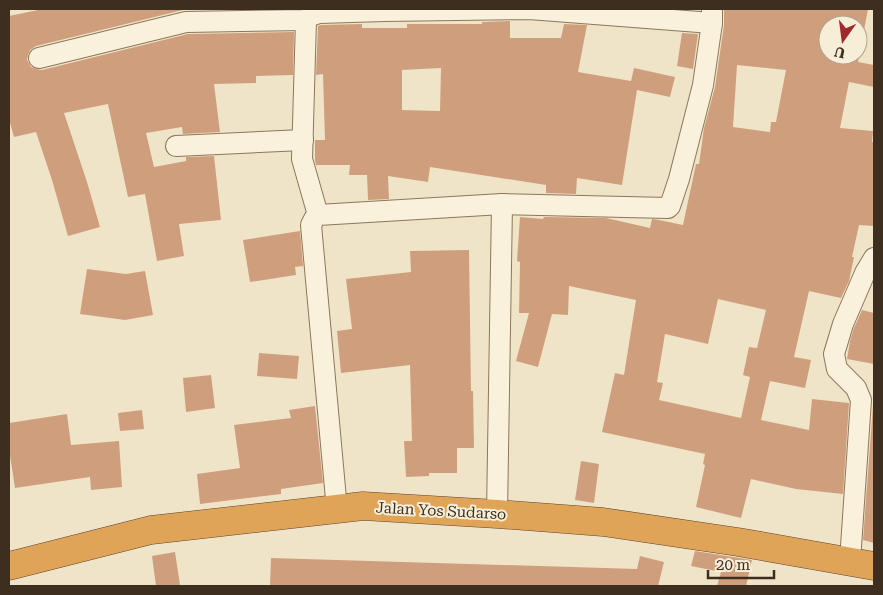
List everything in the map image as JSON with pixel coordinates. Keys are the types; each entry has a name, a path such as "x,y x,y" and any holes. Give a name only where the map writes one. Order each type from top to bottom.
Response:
{"highway":[{"name":"Jalan Yos Sudarso","path":"9,566 151,530 363,506 603,522 738,542 862,564"}],"street":[{"path":"318,215 302,159 306,20 310,16 319,13 384,10 529,10 712,16 703,85 679,179 668,208 502,204 318,215 314,218 311,225 337,510"},
{"path":"39,58 186,22 206,15 306,20"},
{"path":"176,146 303,140"},
{"path":"497,514 502,204"},
{"path":"862,564 861,400 856,388 837,369 834,354 843,324 865,273 874,258"}],"building":[{"path":"43,9 199,10 183,10 36,46 30,50 27,60 31,67 42,70 188,34 294,32 293,75 256,76 256,83 214,84 220,132 183,134 182,127 146,133 154,167 186,161 186,157 214,156 221,220 179,224 184,256 157,261 145,194 128,197 108,104 64,113 100,227 68,236 36,132 14,137 9,119 9,16"},
{"path":"724,9 868,9 867,15 818,15 818,65 874,65 874,87 849,82 840,128 873,131 874,226 859,225 849,281 841,298 809,291 794,357 811,360 805,388 770,381 761,420 809,430 812,399 849,403 843,494 796,489 751,479 741,518 696,507 705,465 703,464 705,454 602,432 615,373 624,375 636,300 569,286 568,315 552,314 538,367 516,361 529,313 519,313 520,262 517,261 520,217 543,219 544,217 606,218 650,228 652,219 683,225 696,164 699,164 704,128 715,87 724,25","holes":["737,65 786,70 776,122 771,122 770,132 733,127","718,299 766,310 757,348 749,347 743,375 750,377 741,418 659,400 663,383 657,382 665,334 708,344"]},
{"path":"510,21 510,38 561,38 564,24 587,25 578,72 631,81 634,68 675,77 670,97 637,90 622,185 577,178 576,194 546,193 546,185 430,167 428,182 388,176 389,199 368,200 367,175 349,175 350,165 316,165 315,140 325,140 323,74 316,75 318,26 362,24 362,28 407,28 407,24 482,24 482,22","holes":["441,68 440,111 402,110 402,70"]},
{"path":"682,33 698,34 693,69 677,66"},
{"path":"300,231 303,266 295,267 296,275 250,282 243,240"},
{"path":"469,250 471,391 473,391 474,448 457,448 457,473 429,473 429,476 406,477 404,441 412,441 410,365 341,373 337,331 352,329 346,279 411,272 410,251"},
{"path":"87,269 126,274 145,271 153,315 125,320 80,314"},
{"path":"862,310 874,313 874,364 847,359 850,341"},
{"path":"259,353 299,356 297,379 257,376"},
{"path":"211,375 215,408 186,412 183,378"},
{"path":"874,405 874,543 863,540"},
{"path":"315,406 323,483 281,489 281,494 200,504 197,474 240,468 234,425 291,418 289,410"},
{"path":"142,410 144,429 120,431 118,413"},
{"path":"67,414 71,445 119,441 122,487 91,490 90,477 15,488 9,449 9,423"},
{"path":"581,461 599,464 594,503 575,500"},
{"path":"695,551 752,560 746,586 717,586 721,572 691,566"},
{"path":"175,552 180,585 156,586 152,556"},
{"path":"640,556 664,562 658,586 270,586 271,558 637,569"}]}
